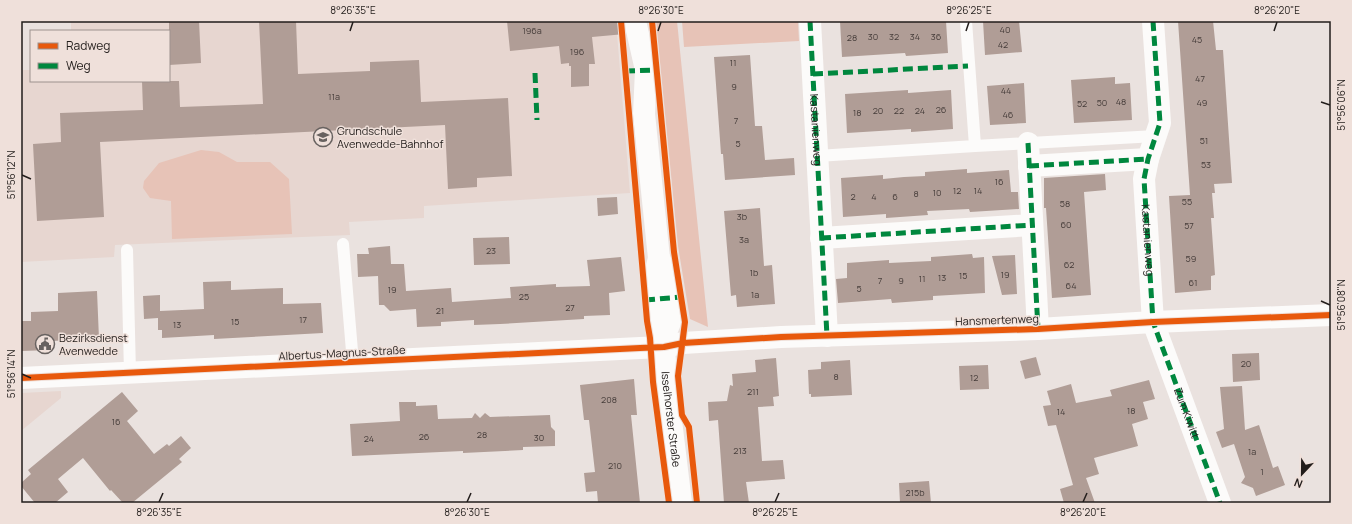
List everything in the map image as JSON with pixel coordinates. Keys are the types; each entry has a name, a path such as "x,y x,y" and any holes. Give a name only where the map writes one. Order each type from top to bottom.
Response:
{"street":[{"name":"Isselhorster Straße","path":"635,21 632,71 634,88 644,112 659,258 653,283 657,316 664,341 666,379 682,503"},
{"name":"Kastanienweg","path":"810,21 827,336"},
{"name":"Kastanienweg","path":"1153,21 1160,123 1148,159 1144,180 1153,322"},
{"path":"1028,143 1038,329"},
{"path":"1029,166 1148,159"},
{"path":"821,238 1032,225"},
{"name":"Hansmertenweg","path":"664,341 684,343 781,337 1038,329 1153,322 1331,315"},
{"name":"Zum Kiwitt","path":"1153,322 1220,503"},
{"name":"Albertus-Magnus-Straße","path":"21,378 353,363 664,341"}],"lane":[{"path":"966,21 975,146"},
{"path":"817,156 1156,136"},
{"path":"343,244 353,363"},
{"path":"127,250 130,373"}],"shaded area":[{"name":"Grundschule Avenwedde-Bahnhof","path":"71,21 616,21 630,193 424,206 424,218 349,222 350,235 115,245 114,257 21,262 21,70 30,70 30,82 170,82 170,30 71,30"},
{"path":"656,21 677,21 708,327 690,319 678,246"},
{"path":"682,21 798,21 799,41 684,47"},
{"path":"201,150 219,152 237,162 270,162 289,179 292,234 172,239 171,201 150,198 143,188 144,181 159,163"},
{"path":"61,391 61,398 21,431 21,393"}],"building":[{"path":"169,21 199,21 201,63 170,65"},
{"path":"259,21 296,21 298,74 370,71 370,62 419,60 421,102 508,98 512,176 477,178 477,187 448,189 445,125 100,142 104,217 37,221 33,144 61,142 60,113 143,110 142,82 179,81 180,107 263,104"},
{"path":"507,21 623,21 625,34 592,37 595,64 589,64 589,86 571,87 571,66 569,66 569,63 561,64 559,46 510,51"},
{"path":"840,21 946,21 948,53 906,56 905,53 842,57"},
{"path":"983,21 1019,21 1022,52 985,55"},
{"path":"1178,21 1213,21 1216,50 1223,50 1232,183 1214,184 1215,193 1212,193 1214,218 1211,218 1215,275 1211,276 1211,290 1175,293 1169,196 1190,195"},
{"path":"750,55 755,126 762,126 765,160 794,158 795,175 725,180 723,154 721,154 714,57"},
{"path":"1115,77 1115,84 1130,83 1132,120 1074,123 1071,80"},
{"path":"1024,83 1026,123 990,125 987,86"},
{"path":"908,90 908,93 951,90 953,129 911,132 911,129 847,133 845,94"},
{"path":"967,169 967,173 1009,170 1011,192 1018,192 1019,209 970,212 969,209 927,211 928,215 886,218 886,214 843,217 841,178 883,175 883,179 925,176 925,172"},
{"path":"1105,174 1106,190 1084,192 1091,295 1052,298 1046,208 1044,208 1044,178"},
{"path":"617,197 618,214 598,216 597,198"},
{"path":"760,208 764,266 772,265 775,304 737,307 736,295 731,296 724,211"},
{"path":"509,237 510,264 474,265 473,238"},
{"path":"390,246 391,264 404,264 406,291 451,288 452,302 511,298 510,287 556,284 556,287 590,286 587,260 621,257 625,291 609,293 610,315 584,316 584,319 500,324 474,325 474,320 441,322 441,326 417,327 416,309 390,311 384,305 379,305 378,276 358,277 357,254 369,254 368,248"},
{"path":"972,254 973,258 984,257 985,293 933,296 933,300 892,303 891,299 838,303 836,279 847,278 847,263 889,260 889,263 931,261 931,257"},
{"path":"1015,255 1017,294 1002,295 992,256"},
{"path":"231,281 231,290 283,288 283,304 321,303 323,333 214,339 214,335 162,338 162,330 158,330 158,318 144,319 143,296 160,295 160,311 204,309 203,282"},
{"path":"97,291 99,339 51,341 51,350 21,351 21,321 31,321 31,312 58,311 58,293"},
{"path":"1259,353 1260,380 1233,382 1232,354"},
{"path":"1036,357 1041,375 1025,379 1020,361"},
{"path":"776,358 779,396 773,397 774,406 758,407 762,461 783,460 785,479 746,482 749,503 724,503 718,420 709,421 708,402 727,401 730,385 733,386 732,374 756,372 755,360"},
{"path":"850,360 852,395 811,397 811,394 809,394 808,370 821,369 821,362"},
{"path":"988,365 989,389 960,390 959,366"},
{"path":"634,379 637,415 631,415 640,503 598,503 597,491 586,492 584,473 595,472 589,420 584,420 580,385"},
{"path":"1149,380 1155,399 1143,402 1148,419 1132,424 1138,446 1094,458 1099,474 1086,478 1095,503 1064,503 1060,489 1073,485 1056,425 1048,426 1043,406 1051,405 1047,391 1071,384 1076,403 1112,396 1110,390"},
{"path":"1242,386 1245,430 1259,425 1273,468 1278,466 1285,485 1256,496 1253,488 1241,483 1245,477 1234,444 1222,448 1216,432 1224,429 1220,387"},
{"path":"122,392 138,411 127,421 154,454 167,444 169,446 181,436 191,448 179,459 182,462 132,503 123,503 111,490 110,491 83,458 58,479 68,492 55,503 35,503 21,486 21,483 31,474 28,470"},
{"path":"399,402 416,402 416,406 437,405 438,419 472,418 475,413 480,418 485,413 490,417 550,415 551,427 555,431 555,446 523,447 523,450 463,453 463,451 352,456 350,424 400,421"},
{"path":"929,481 931,503 900,503 899,483"}],"marked path":[{"path":"810,21 827,336"},
{"path":"1153,21 1160,123 1148,159 1144,179 1153,322 1220,503"},
{"path":"813,74 968,66"},
{"path":"625,71 656,70"},
{"path":"535,73 537,120"},
{"path":"1028,143 1038,329"},
{"path":"1029,166 1148,159"},
{"path":"821,238 1032,225"},
{"path":"645,300 682,297"}],"cycle path":[{"path":"621,21 653,382 669,503"},
{"path":"652,21 674,252 685,322 678,376 682,415 689,427 697,503"},
{"path":"21,378 664,347 683,343 781,337 1038,329 1153,322 1331,315"}],"place":[{"name":"Grundschule Avenwedde-Bahnhof","path":"323,137"},
{"name":"Bezirksdienst Avenwedde","path":"45,344"}]}
